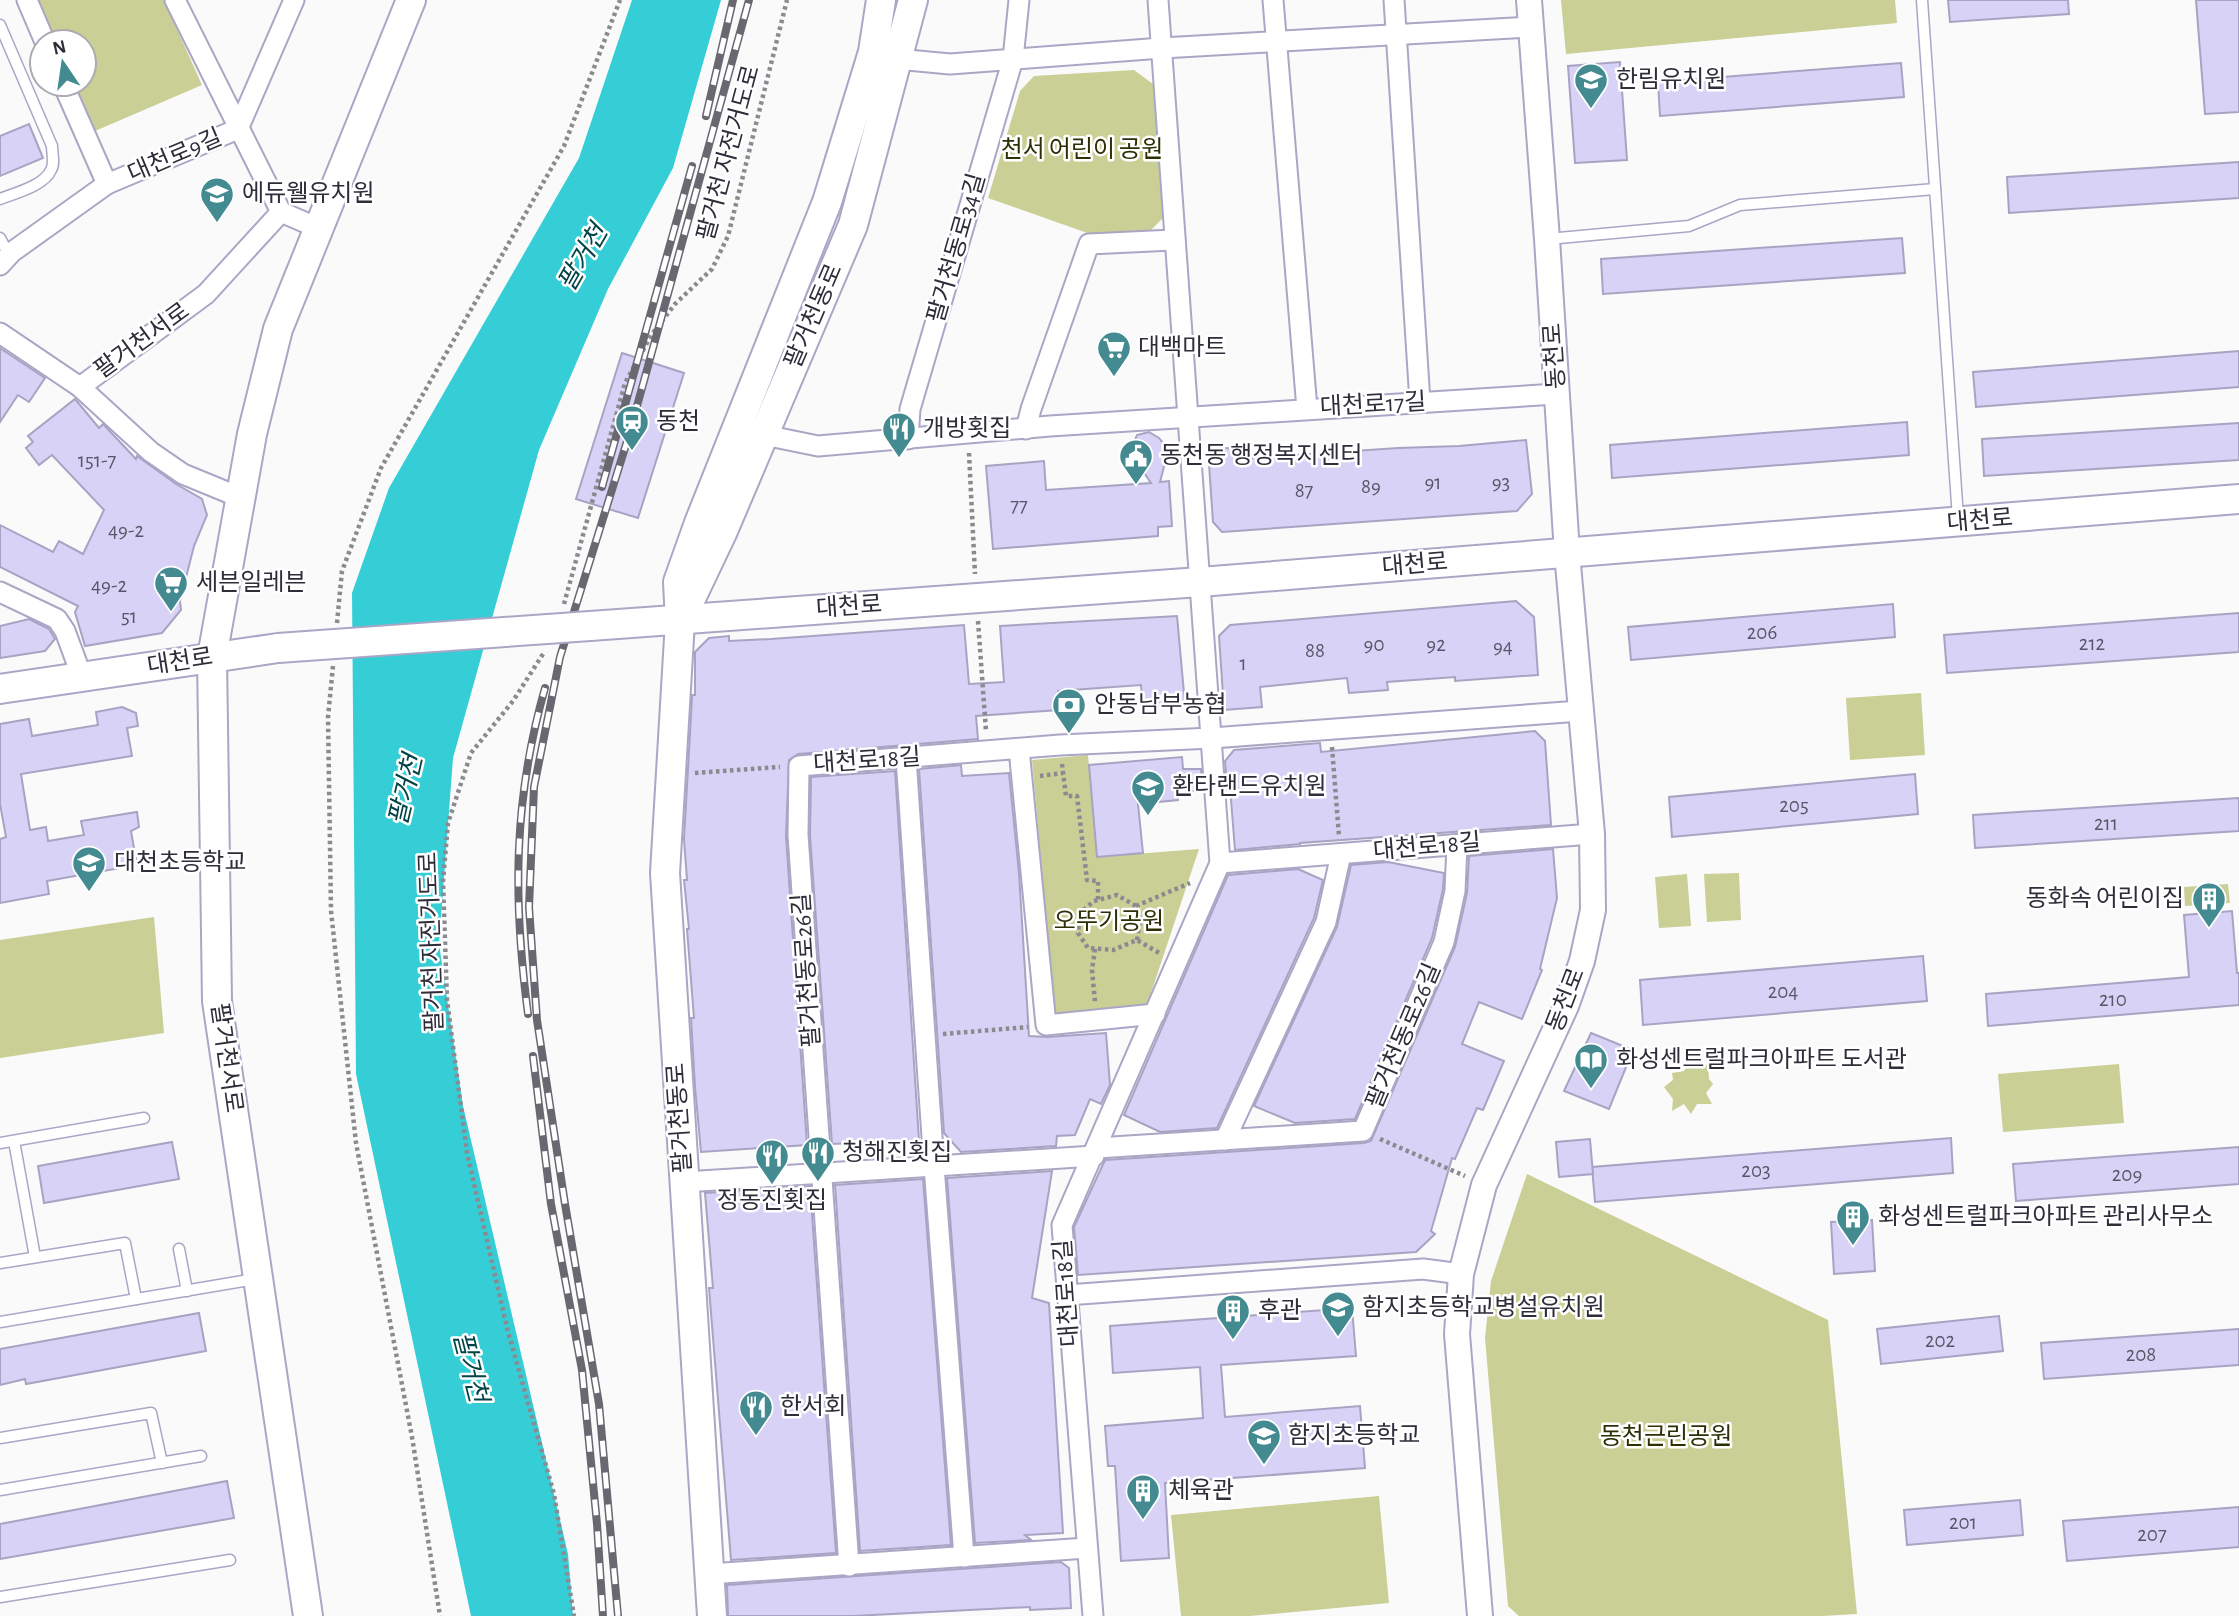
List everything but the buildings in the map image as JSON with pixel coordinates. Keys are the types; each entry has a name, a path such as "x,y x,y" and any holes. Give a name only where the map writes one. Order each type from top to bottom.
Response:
{"main road":[{"name":"팔거천서로","path":"308,1616 217,1001 212,657 239,497 278,329 411,0"},
{"name":"팔거천동로","path":"712,1616 665,873 680,621 678,582 827,202 873,52 881,0"},
{"name":"팔거천동로","path":"680,621 722,533 853,225 913,0"},
{"name":"대천로","path":"0,689 278,648 1200,582 2239,499"}],"street":[{"path":"27,0 39,28"},
{"path":"175,0 281,212 318,228"},
{"name":"대천로9길","path":"3,253 107,184 238,129 294,0"},
{"name":"팔거천동로34길","path":"908,439 910,409 1013,59 1019,0"},
{"path":"1158,0 1200,582"},
{"path":"1273,0 1307,409"},
{"path":"1394,0 1420,402"},
{"name":"동천로","path":"1480,1616 1457,1334 1461,1274 1484,1185 1566,1006 1582,961 1593,910 1592,834 1567,552 1548,239 1529,0"},
{"path":"897,59 950,64 1162,48 1531,27"},
{"path":"70,98 107,184"},
{"name":"팔거천서로","path":"239,497 183,474 151,452 80,387 206,294 281,212"},
{"path":"1026,429 1088,244 1174,240"},
{"path":"0,333 80,387"},
{"name":"대천로17길","path":"764,435 818,446 1188,417 1557,394"},
{"name":"대천로18길","path":"1093,1616 1062,1225 1218,867 1212,738 1200,582"},
{"path":"0,592 57,619 65,631 82,677"},
{"path":"1212,738 1580,711"},
{"name":"대천로18길","path":"799,766 1060,745 1212,738"},
{"path":"1019,749 1046,1025 1155,1014"},
{"path":"906,758 964,1557"},
{"name":"팔거천동로26길","path":"799,766 798,835 849,1566"},
{"name":"대천로18길","path":"1218,867 1341,854 1592,834"},
{"name":"팔거천동로26길","path":"684,1182 934,1166 1224,1140 1363,1131 1444,942 1455,891 1457,845"},
{"path":"1224,1140 1325,922 1341,854"},
{"path":"1067,1295 1423,1269 1461,1274"},
{"path":"709,1574 1087,1548"}],"lane":[{"path":"1922,0 1958,522"},
{"path":"0,25 52,146 53,158 52,170 40,181 0,200"},
{"path":"1548,239 1689,226 1740,205 1935,189"},
{"path":"0,1143 144,1118"},
{"path":"14,1141 35,1257"},
{"path":"0,1263 125,1242 136,1299"},
{"path":"179,1249 187,1291"},
{"path":"0,1322 259,1279"},
{"path":"0,1438 151,1413 162,1463"},
{"path":"0,1490 201,1457"},
{"path":"0,1597 230,1560"}],"path":[{"path":"337,624 342,571 381,468 564,146 620,0"},
{"name":"팔거천 자전거도로","path":"564,606 625,383 652,334 676,304 712,269 728,236 788,0"},
{"path":"968,435 987,751"},
{"name":"팔거천 자전거도로","path":"549,644 513,701 471,752 448,823 443,881 447,1000 467,1153 508,1332 554,1494 574,1616"},
{"path":"333,664 328,717 331,911 356,1143 412,1437 440,1616"},
{"path":"1331,729 1341,854"},
{"path":"1060,745 1066,796 1077,796 1087,880 1098,881 1098,900"},
{"path":"670,775 799,766"},
{"path":"1136,906 1166,895 1218,867"},
{"path":"1117,895 1136,906 1140,920 1137,940 1113,950 1088,948 1078,933 1080,913 1098,900 1117,895"},
{"path":"1137,940 1176,964"},
{"path":"1095,949 1092,970 1097,1020"},
{"path":"925,1036 1046,1025"},
{"path":"1363,1131 1484,1185"}],"green space":[{"path":"34,0 164,0 202,85 95,131 80,98 98,98 98,28 47,28"},
{"path":"1561,0 1895,0 1897,23 1566,54"},
{"name":"천서 어린이 공원","path":"1134,70 1153,84 1163,218 1150,231 1093,235 988,198 1020,91 1034,76"},
{"path":"1921,693 1925,755 1850,760 1846,698"},
{"name":"오뚜기공원","path":"1088,755 1097,857 1199,849 1145,1011 1055,1018 1032,760"},
{"path":"1739,873 1741,920 1707,922 1704,874"},
{"path":"1687,874 1691,926 1659,928 1655,877"},
{"path":"2228,884 2230,903 2185,906 2184,887"},
{"path":"154,917 164,1033 0,1058 0,940"},
{"path":"1689,1063 1694,1066 1708,1065 1709,1079 1713,1084 1706,1093 1712,1104 1697,1104 1691,1114 1684,1104 1672,1111 1673,1099 1664,1087 1673,1080 1672,1073 1684,1071"},
{"path":"2119,1064 2124,1123 2003,1132 1998,1074"},
{"name":"동천근린공원","path":"1527,1174 1828,1320 1857,1614 1519,1616 1508,1606 1485,1338 1491,1281"},
{"path":"1379,1496 1389,1603 1250,1616 1181,1616 1171,1515"}],"water":[{"name":"팔거천","path":"632,0 721,0 673,168 608,289 539,450 453,758 439,944 463,1106 568,1554 573,1616 471,1616 356,1074 352,593 389,488 579,158"}],"railway":[{"path":"706,116 733,0"},
{"path":"618,1616 599,1404 537,1020 529,907 534,787 560,657 629,435 749,0"},
{"path":"602,487 692,166"},
{"path":"528,1014 520,931 519,851 527,771 545,688"},
{"path":"533,1056 551,1204 582,1370 603,1616"}],"place":[{"name":"한림유치원","path":"1591,110"},
{"name":"에듀웰유치원","path":"217,224"},
{"name":"대백마트","path":"1114,378"},
{"name":"동천","path":"632,452"},
{"name":"개방횟집","path":"899,459"},
{"name":"동천동 행정복지센터","path":"1136,486"},
{"name":"세븐일레븐","path":"171,613"},
{"name":"안동남부농협","path":"1069,735"},
{"name":"환타랜드유치원","path":"1148,817"},
{"name":"대천초등학교","path":"89,893"},
{"name":"동화속 어린이집","path":"2209,929"},
{"name":"화성센트럴파크아파트 도서관","path":"1591,1090"},
{"name":"청해진횟집","path":"818,1183"},
{"name":"정동진횟집","path":"772,1186"},
{"name":"화성센트럴파크아파트 관리사무소","path":"1853,1247"},
{"name":"함지초등학교병설유치원","path":"1338,1338"},
{"name":"후관","path":"1233,1341"},
{"name":"한서회","path":"756,1437"},
{"name":"함지초등학교","path":"1264,1466"},
{"name":"체육관","path":"1143,1521"}]}
